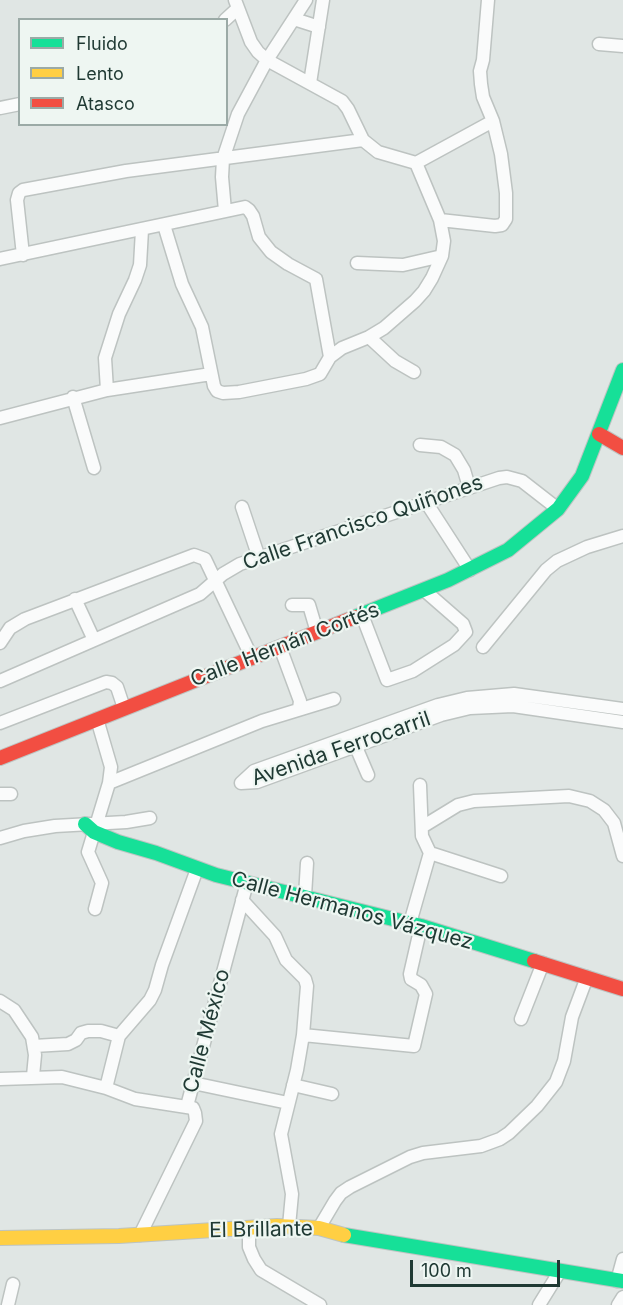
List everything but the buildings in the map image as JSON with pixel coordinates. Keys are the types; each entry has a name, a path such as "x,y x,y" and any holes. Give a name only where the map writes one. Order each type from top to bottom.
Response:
{"street":[{"path":"225,211 223,159 238,114 267,60 306,0"},
{"path":"310,83 323,0"},
{"path":"440,220 486,225 502,225 505,222 506,194 501,154 493,121 483,97 480,71 488,0"},
{"path":"236,4 250,42 258,52 267,60 342,101 363,141 378,152 416,163 493,121"},
{"path":"226,18 236,4"},
{"path":"294,19 319,27"},
{"path":"599,44 623,46"},
{"path":"0,108 18,104"},
{"path":"23,255 17,200 23,190 126,171 363,141"},
{"path":"164,225 182,284 202,327 211,374 217,391 229,394 314,377 324,369 330,357 342,348 384,328 424,291 442,256 444,241 440,220 416,163"},
{"path":"0,259 245,207 249,210 259,237 271,252 315,279 330,357"},
{"path":"106,390 105,358 119,314 140,265 142,230"},
{"path":"357,263 403,265 442,256"},
{"path":"369,337 394,361 414,372"},
{"path":"623,370 598,434 623,448"},
{"path":"0,418 106,390 211,374"},
{"path":"73,397 94,468"},
{"name":"Calle Hernán Cortés","path":"0,758 424,590 508,550 558,509 571,494 582,476 598,434"},
{"path":"420,445 441,447 455,455 464,470 469,487"},
{"name":"Calle Francisco Quiñones","path":"0,681 187,601 216,582 231,568 469,487 499,478 515,478 558,509"},
{"path":"426,502 470,570"},
{"path":"242,507 259,558"},
{"path":"483,647 546,570 557,561 587,547 623,536"},
{"path":"0,643 16,623 194,555 205,559 252,658"},
{"path":"362,615 387,680 426,664 454,645 466,632 463,624 424,590"},
{"path":"75,599 94,640"},
{"path":"292,604 309,605 317,632"},
{"path":"280,647 300,700 300,709"},
{"path":"0,723 100,684 112,683 117,687 124,708"},
{"name":"Avenida Ferrocarril","path":"354,741 257,782 241,783 254,771 354,741 441,715 483,695 514,694 623,709"},
{"path":"110,783 256,724 334,699"},
{"name":"Avenida Ferrocarril","path":"468,703 513,706 623,722"},
{"path":"95,909 102,883 88,852 92,827 110,783 111,767 97,719"},
{"path":"354,741 368,775"},
{"path":"420,785 423,843 430,853 501,876"},
{"path":"422,827 458,805 474,801 569,796 590,801 604,810 614,823 623,856"},
{"path":"92,827 150,818"},
{"name":"Calle Hermanos Vázquez","path":"0,838 55,826 92,827 118,842 156,853 197,869 415,925 623,989"},
{"path":"303,1035 414,1046 426,994 421,985 411,979 410,974 415,925 430,853"},
{"path":"305,896 307,863"},
{"path":"106,1088 119,1036 150,1000 155,990 197,869"},
{"name":"Calle México","path":"140,1235 196,1121 193,1108 186,1106 247,883"},
{"path":"242,900 274,936 286,960 304,979 307,994 303,1035 281,1134 281,1145 290,1181 289,1226"},
{"path":"521,1019 543,963"},
{"path":"319,1228 341,1193 350,1187 410,1157 423,1153 481,1146 509,1133 537,1106 556,1082 564,1061 572,1017 587,977"},
{"path":"0,1001 21,1019 32,1038 33,1076"},
{"path":"34,1046 68,1044 76,1040 81,1033 88,1031 101,1031 119,1036"},
{"path":"0,1079 33,1076 62,1077 106,1088 135,1099 186,1106"},
{"path":"193,1083 288,1103"},
{"path":"293,1085 332,1094"},
{"name":"El Brillante","path":"0,1237 140,1235 289,1226 319,1228 353,1238 620,1281"},
{"path":"249,1228 249,1247 261,1270 320,1305"},
{"path":"620,1281 623,1259"},
{"path":"539,1305 560,1271"},
{"path":"8,1305 13,1284"},
{"path":"618,1305 623,1297"}],"traffic: fast":[{"path":"355,617 448,580 508,550 558,509 582,476 623,370"},
{"path":"85,824 94,832 118,842 216,875 421,926 534,961"},
{"path":"344,1235 623,1281"}],"traffic: slow":[{"path":"0,1238 119,1236 277,1226 319,1228 344,1235"}],"traffic: jam":[{"path":"599,434 623,448"},
{"path":"0,758 355,617"},
{"path":"534,961 623,989"}]}
